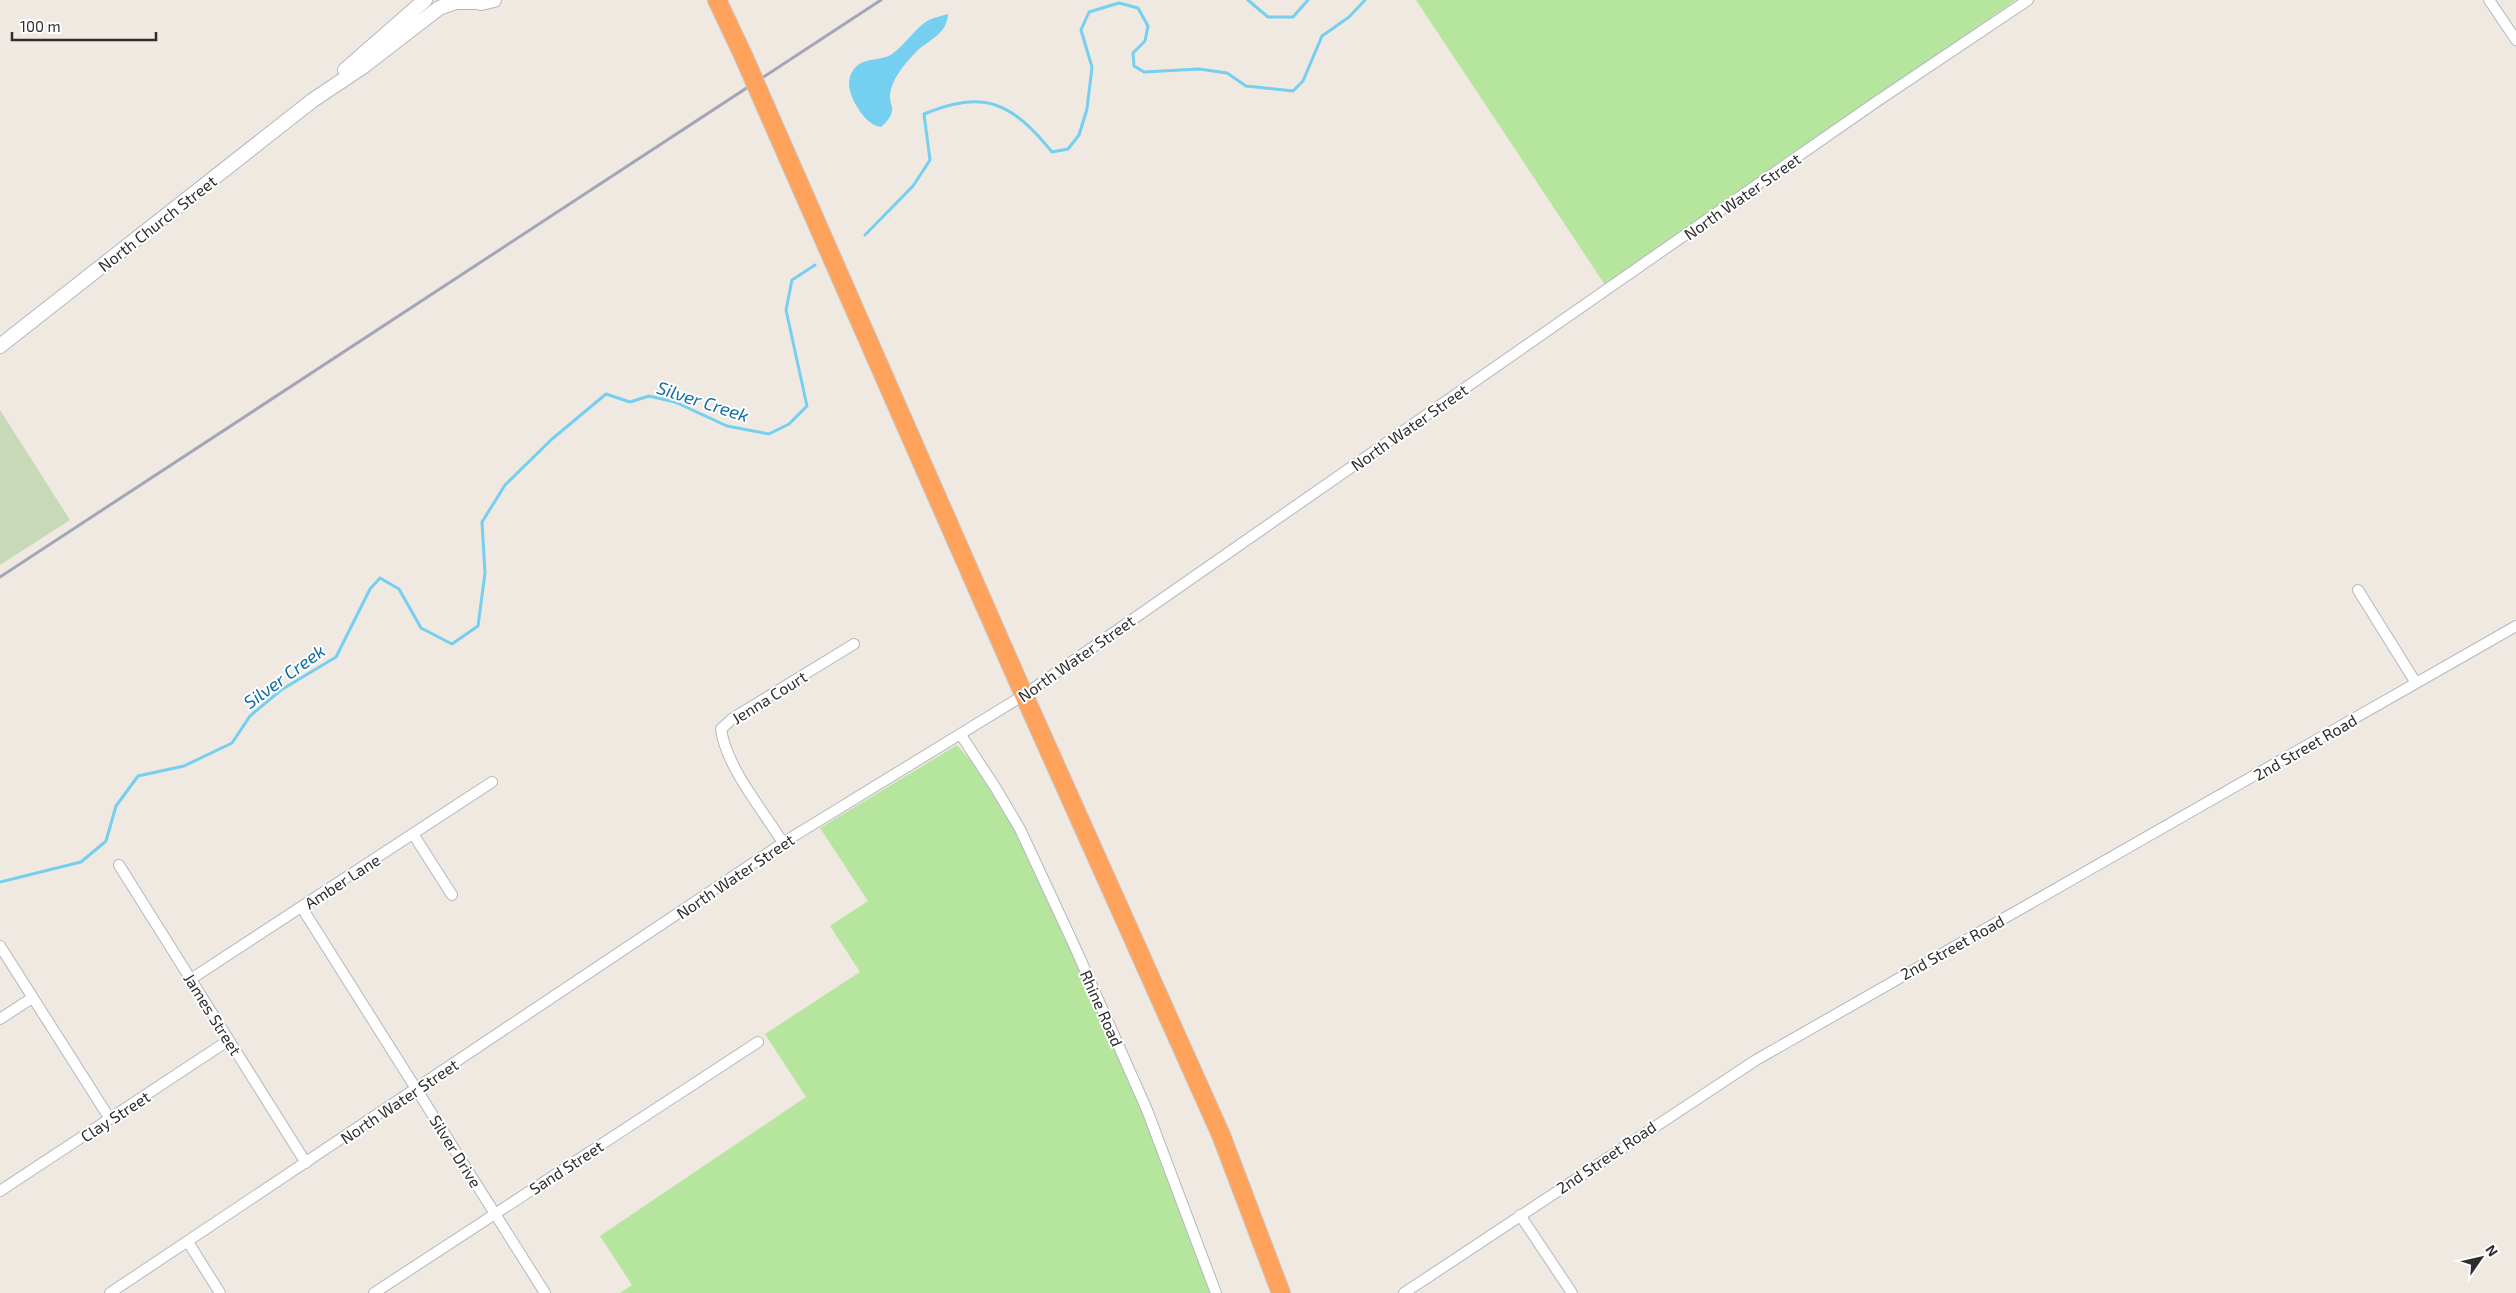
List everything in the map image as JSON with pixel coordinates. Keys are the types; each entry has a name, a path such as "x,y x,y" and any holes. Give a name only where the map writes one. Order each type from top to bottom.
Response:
{"highway":[{"path":"717,0 1220,1135 1246,1197 1281,1293"}],"main road":[{"name":"North Church Street","path":"314,100 425,0"},
{"name":"North Church Street","path":"0,346 314,100 364,66 439,8 456,2 471,1 481,4 494,0"}],"street":[{"name":"North Water Street","path":"110,1293 783,843 961,736 1024,695 1883,98 2028,0"},
{"path":"2489,0 2516,40"},
{"path":"2358,590 2416,683"},
{"name":"2nd Street Road","path":"1404,1293 1764,1055 2516,626"},
{"name":"Jenna Court","path":"783,843 732,763 722,740 721,729 733,718 854,644"},
{"name":"Rhine Road","path":"961,736 1020,829 1067,928 1147,1110 1216,1293"},
{"name":"Amber Lane","path":"191,979 492,782"},
{"path":"413,834 452,895"},
{"name":"James Street","path":"118,865 306,1163"},
{"name":"Silver Drive","path":"302,908 545,1293"},
{"path":"0,946 110,1120"},
{"path":"0,1019 32,998"},
{"name":"Clay Street","path":"0,1191 229,1040"},
{"name":"Sand Street","path":"374,1293 758,1042"},
{"path":"1520,1215 1572,1293"},
{"path":"188,1242 220,1293"}],"green space":[{"path":"1416,0 2016,0 1605,285"},
{"path":"0,410 70,520 0,565"},
{"path":"957,745 984,776 1015,825 1131,1082 1212,1293 620,1293 632,1285 600,1236 806,1097 765,1034 860,972 830,926 868,901 820,828"}],"water":[{"path":"948,14 945,27 937,36 913,55 895,79 890,95 891,116 881,127 869,122 858,109 850,92 849,83 854,69 867,61 892,54 924,23"}],"waterway":[{"path":"1248,0 1268,17 1293,17 1308,0"},
{"path":"865,235 913,186 930,160 924,114 945,106 964,103 981,102 996,105 1024,122 1052,152 1068,149 1079,135 1087,109 1092,67 1081,30 1089,12 1119,3 1138,8 1148,26 1145,41 1133,53 1134,66 1144,72 1199,69 1227,73 1246,86 1293,91 1303,81 1322,36 1349,17 1365,0"},
{"name":"Silver Creek","path":"0,882 81,862 106,841 116,806 138,776 184,766 232,743 250,716 281,690 336,657 370,589 380,578 399,589 421,628 452,644 478,626 485,573 482,522 505,485 552,439 606,394 630,402 649,396 675,402 727,426 769,434 789,424 807,406 786,310 792,280 815,265"}],"railway":[{"path":"0,577 881,0"}]}
